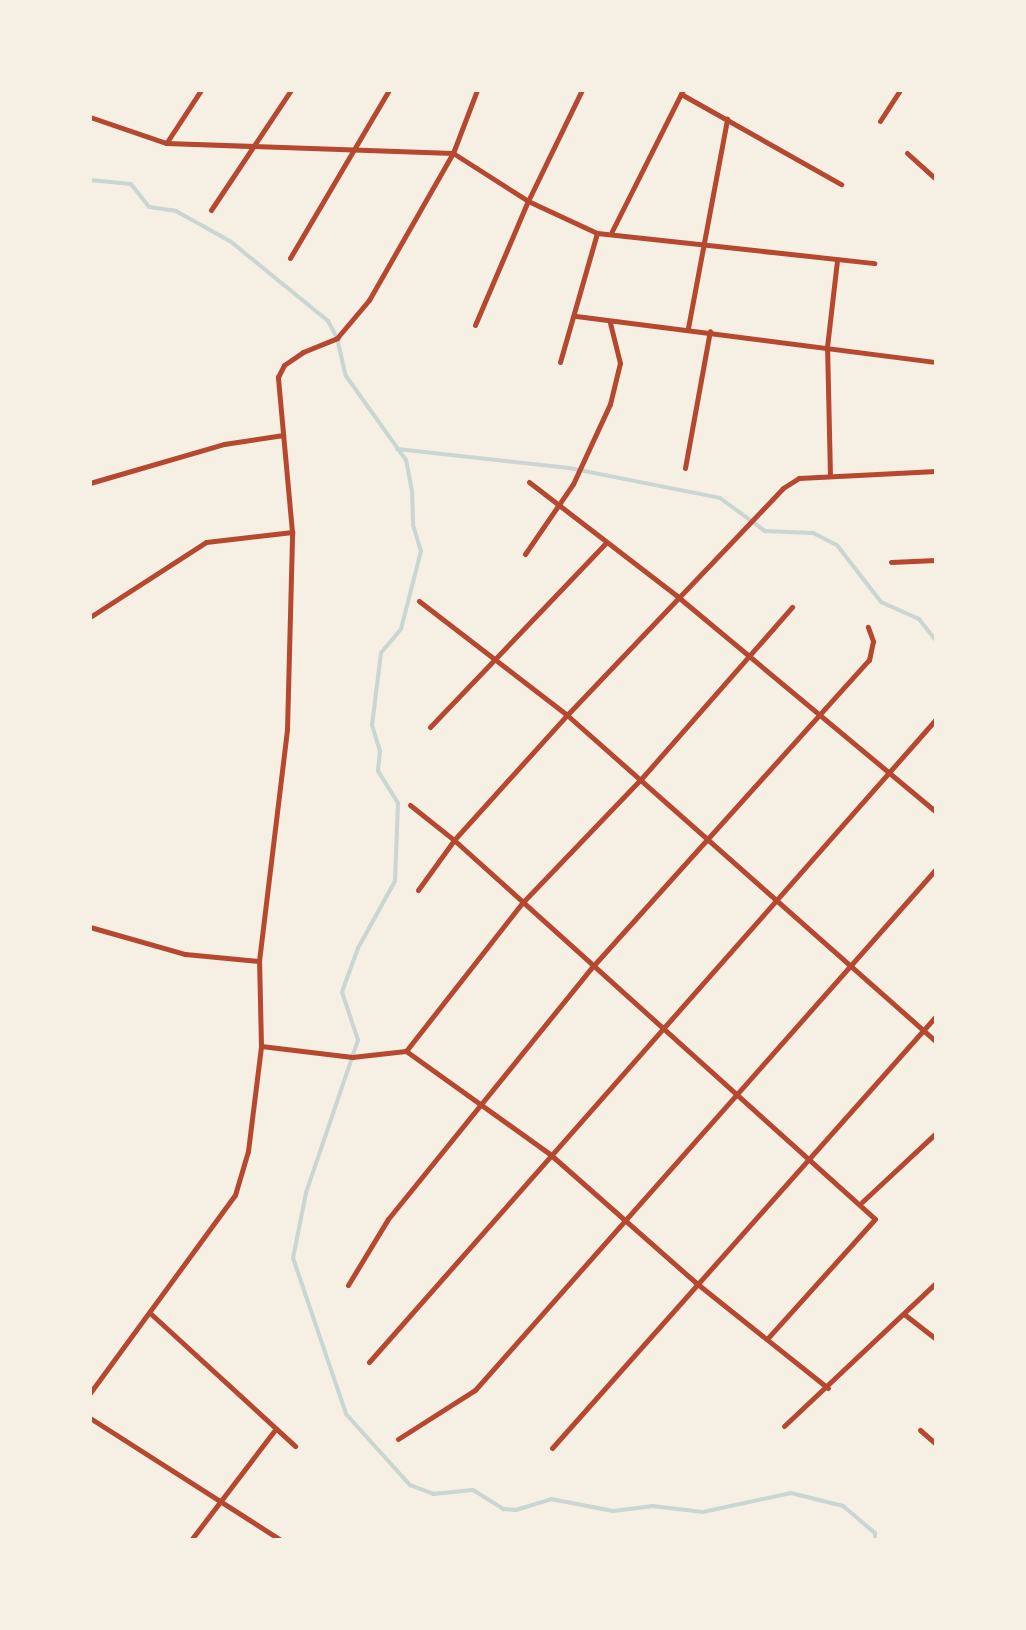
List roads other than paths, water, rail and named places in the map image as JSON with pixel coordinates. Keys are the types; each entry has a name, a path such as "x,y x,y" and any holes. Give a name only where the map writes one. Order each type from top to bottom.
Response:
{"street":[{"path":"166,143 201,90"},
{"path":"211,210 290,90"},
{"path":"290,258 389,90"},
{"path":"90,1393 235,1194 248,1151 261,1046 259,961 286,729 292,532 278,377 284,365 337,338 369,300 453,153 477,90"},
{"path":"475,325 528,201 582,90"},
{"path":"880,121 900,90"},
{"path":"612,231 682,92 842,184"},
{"path":"90,117 166,143 453,153 528,201 596,232 874,263"},
{"path":"688,328 726,119"},
{"path":"907,153 936,179"},
{"path":"560,362 576,316 596,232"},
{"path":"830,476 827,347 838,258"},
{"path":"576,316 610,324 688,328 936,362"},
{"path":"526,554 574,484 610,404 620,363 610,324"},
{"path":"685,468 710,331"},
{"path":"90,483 224,444 283,435"},
{"path":"418,890 454,840 567,715 677,596 756,521 783,488 799,478 936,471"},
{"path":"529,482 677,596 936,812"},
{"path":"90,617 206,542 292,532"},
{"path":"430,728 605,544"},
{"path":"892,562 936,560"},
{"path":"419,601 567,715 936,1041"},
{"path":"406,1052 523,902 641,779 746,654 792,607"},
{"path":"348,1285 388,1219 594,965 711,840 869,660 873,640 868,627"},
{"path":"369,1362 892,774 936,719"},
{"path":"410,805 454,840 875,1219 767,1339"},
{"path":"398,1439 476,1390 936,869"},
{"path":"90,927 185,954 259,961"},
{"path":"552,1448 695,1282 936,1016"},
{"path":"261,1046 352,1057 406,1052 551,1155 695,1282 828,1388"},
{"path":"861,1203 936,1132"},
{"path":"784,1426 936,1283"},
{"path":"149,1312 274,1431 295,1446"},
{"path":"904,1314 936,1339"},
{"path":"90,1418 281,1540"},
{"path":"920,1430 936,1444"},
{"path":"191,1540 274,1431"}],"waterway":[{"path":"90,180 131,184 149,207 176,211 230,241 328,321 337,338 346,376 406,460 413,525 421,551 401,629 381,653 372,725 380,751 378,771 398,803 395,881 358,948 342,992 358,1040 306,1193 293,1258 346,1414 410,1485 433,1494 473,1490 503,1509 516,1510 551,1499 613,1511 652,1506 703,1512 791,1493 843,1506 875,1533 875,1540"},
{"path":"397,449 569,468 720,498 765,531 813,533 837,545 881,602 919,619 936,641"}]}
